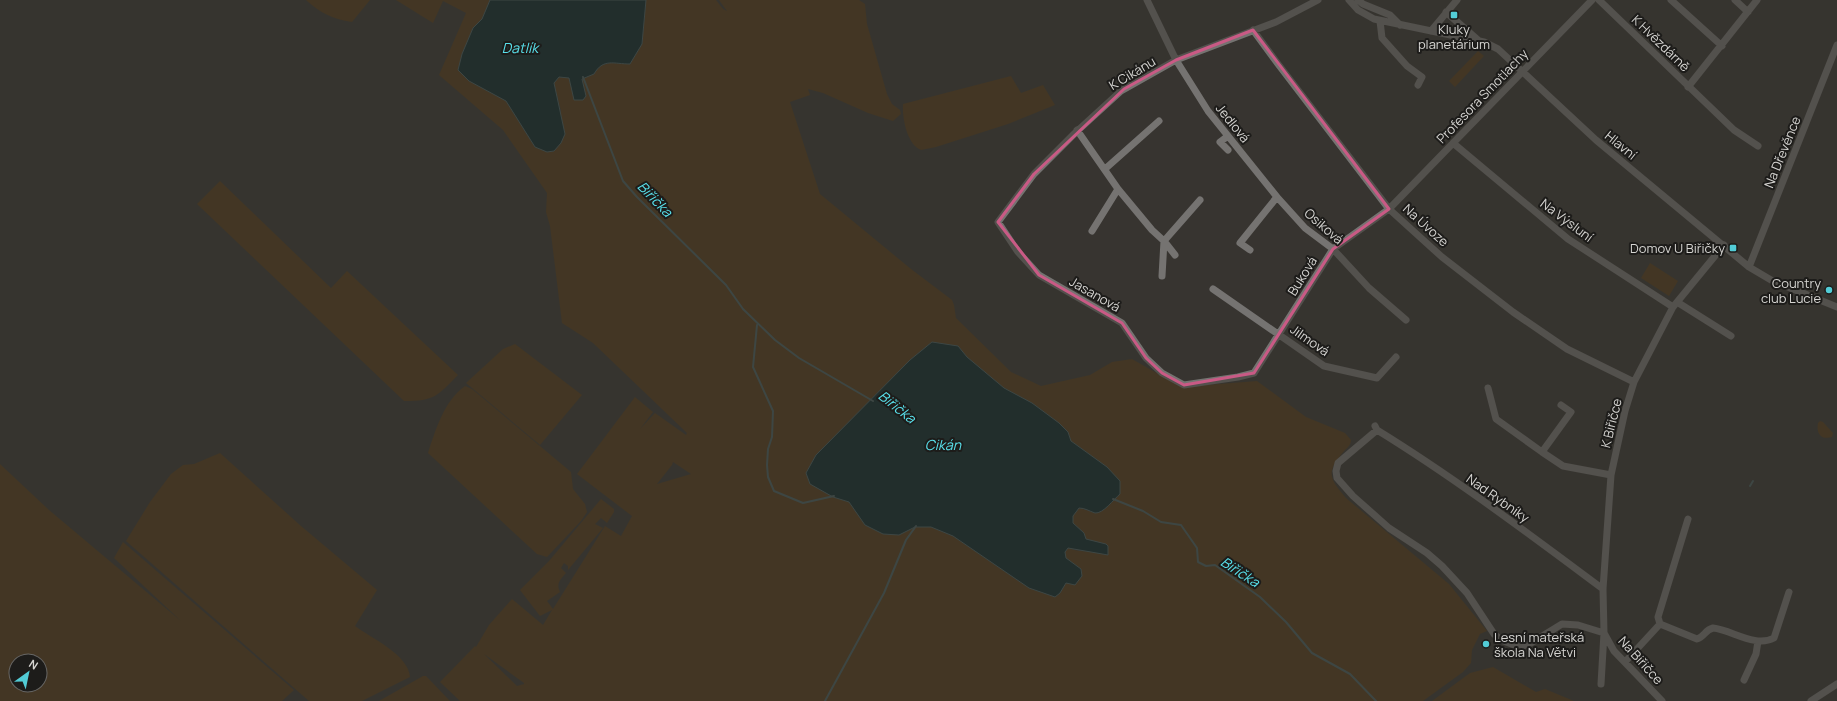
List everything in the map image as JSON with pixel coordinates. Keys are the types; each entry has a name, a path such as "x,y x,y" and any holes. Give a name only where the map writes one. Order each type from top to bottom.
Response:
{"street":[{"name":"Jedlová","path":"1147,0 1176,60 1208,111 1277,197"},
{"name":"K Cikánu","path":"998,222 1034,174 1077,130 1121,92 1176,60 1276,22 1318,0"},
{"name":"Hlavní","path":"1349,0 1358,10 1380,21 1479,41 1498,49 1596,140 1749,267 1771,280 1837,307"},
{"name":"Hlavní","path":"1358,0 1363,4 1390,15 1400,25"},
{"path":"1431,31 1457,0"},
{"name":"Profesora Smotlachy","path":"1389,208 1592,0"},
{"name":"K Hvězdárně","path":"1599,0 1734,130 1758,146"},
{"path":"1671,0 1722,46"},
{"path":"1735,0 1748,12"},
{"name":"K Hvězdárně","path":"1688,87 1757,0"},
{"name":"Hlavní","path":"1446,12 1479,41"},
{"path":"1380,21 1382,38 1407,66 1421,75 1422,77 1418,85"},
{"name":"Na Úvoze","path":"1253,30 1389,208 1442,257 1513,312 1567,349 1634,382"},
{"name":"Na Dřevěnce","path":"1749,267 1837,45"},
{"path":"1105,169 1159,121"},
{"path":"1077,130 1118,189 1152,230 1164,241 1174,255"},
{"path":"1228,136 1220,142 1228,150"},
{"name":"Na Výsluní","path":"1453,143 1568,238 1675,304 1731,336"},
{"path":"1092,231 1118,189"},
{"path":"1250,250 1240,243 1277,197"},
{"name":"Osiková","path":"1277,197 1305,228 1333,249 1369,288 1406,320"},
{"path":"1162,276 1164,241 1200,200"},
{"name":"Buková","path":"1254,373 1333,249 1389,208"},
{"name":"Jasanová","path":"998,222 1018,252 1039,275 1122,323 1146,358 1162,373 1184,384 1238,377 1254,373"},
{"name":"K Biřičce","path":"1601,684 1604,633 1603,589 1611,475 1625,411 1634,382 1675,304 1724,245"},
{"name":"Jilmová","path":"1213,289 1253,318 1280,334 1324,366 1377,378 1396,357"},
{"path":"1488,388 1496,419 1542,452 1563,466 1611,475"},
{"path":"1542,452 1571,412 1561,405"},
{"name":"Nad Rybníky","path":"1603,589 1485,503 1376,428 1338,464 1336,471 1337,478 1353,496 1389,528 1427,553 1442,566 1468,593 1494,634 1501,640 1514,645 1524,646 1562,624 1578,625 1604,633"},
{"path":"1660,624 1658,617 1688,519"},
{"path":"1660,624 1697,639 1702,638 1708,630 1713,628 1758,641 1768,641 1774,638 1789,592"},
{"path":"1625,662 1660,624"},
{"name":"Na Biřičce","path":"1604,633 1614,651 1662,701"},
{"path":"1744,680 1756,654 1758,641"},
{"path":"1811,701 1837,684"}],"highlighted area":[{"path":"1253,30 1389,209 1333,249 1254,373 1184,385 1162,373 1146,358 1122,323 1039,275 998,222 1034,174 1124,89 1176,60"}],"shaded area":[{"path":"306,0 370,0 352,22 327,15"},
{"path":"396,0 490,0 482,19 473,28 462,54 458,70 469,81 506,101 535,147 561,111 554,83 559,77 569,78 586,96 582,79 594,74 598,67 612,62 630,64 642,44 646,0 716,0 723,9 727,11 719,0 859,0 865,4 867,24 887,94 892,104 900,110 901,114 893,121 868,113 823,93 808,89 810,95 790,102 820,194 911,269 952,300 956,318 1011,372 1041,386 1090,375 1112,362 1132,359 1181,387 1257,381 1306,417 1345,433 1351,442 1332,469 1333,479 1336,485 1346,498 1449,584 1487,631 1480,634 1472,650 1471,663 1463,672 1423,701 460,701 440,682 475,646 476,647 489,625 512,599 543,625 552,610 540,616 520,590 549,561 601,499 614,509 614,512 607,523 601,518 595,524 603,528 568,570 568,566 564,563 561,568 566,573 560,580 560,592 547,601 553,609 605,526 621,536 632,516 577,474 635,397 653,412 640,429 655,413 686,435 687,433 593,343 562,323 550,226 546,212 547,193 503,130 439,75 466,13 443,1 433,23","holes":["932,342 958,346 967,357 1004,388 1032,403 1046,413 1068,432 1071,441 1107,467 1120,494 1102,511 1095,512 1078,509 1073,515 1073,523 1084,533 1086,539 1106,544 1088,551 1079,551 1068,548 1065,552 1066,558 1081,569 1066,583 1060,593 1055,597 1029,588 953,536 931,527 915,527 899,535 883,534 865,525 849,502 833,497 810,484 806,473 816,455 910,360","673,462 691,474 657,484","484,654 524,683 517,686"]},
{"path":"1478,51 1484,56 1455,87 1449,81"},
{"path":"1011,76 1021,93 1043,85 1055,105 1008,124 936,147 921,150 912,142 906,130 903,116 903,104"},
{"path":"220,181 331,288 347,271 458,375 435,396 423,400 404,401 197,204"},
{"path":"1650,263 1678,281 1669,296 1641,278"},
{"path":"515,344 582,395 540,445 466,383 503,349"},
{"path":"465,386 472,389 571,472 573,489 585,504 587,512 581,521 547,557 537,554 428,453 446,407 451,399"},
{"path":"1820,421 1823,422 1833,433 1832,437 1825,438 1820,435 1818,423"},
{"path":"220,453 301,526 377,590 355,626 396,654 408,669 410,677 362,701 309,701 126,541 150,502 171,474 183,465 194,464"},
{"path":"0,464 49,510 181,621 114,558 123,542 294,690 282,701 0,701"},
{"path":"1493,667 1536,692 1545,689 1574,701 1432,701 1470,673"},
{"path":"423,676 426,676 450,701 379,701"}],"water":[{"name":"Datlík","path":"490,0 646,0 642,44 630,64 605,64 597,69 594,74 582,79 586,96 583,100 574,100 569,78 559,77 554,83 565,134 561,143 554,151 547,152 535,147 506,101 469,81 458,70 462,54 473,28 482,19"},
{"name":"Cikán","path":"932,342 958,346 967,357 1004,388 1032,403 1059,423 1068,432 1071,441 1107,467 1120,481 1120,494 1105,509 1095,513 1079,508 1073,516 1073,523 1084,533 1086,539 1106,544 1108,546 1108,555 1068,548 1065,552 1066,558 1081,569 1082,576 1075,585 1066,583 1060,593 1055,597 1029,588 953,536 931,527 915,527 899,535 883,534 865,525 849,502 833,497 810,484 806,473 816,455 910,360"}],"waterway":[{"name":"Biřička","path":"583,77 623,181 637,197 726,285 743,309 775,340 799,358 873,401"},
{"path":"757,325 753,367 773,411 772,437 768,449 767,465 768,477 774,491 803,503 834,496"},
{"path":"1750,486 1753,481"},
{"name":"Biřička","path":"1113,499 1143,511 1161,522 1181,525 1197,548 1198,562 1206,566 1215,565 1260,597 1286,622 1312,653 1350,674 1376,701"},
{"path":"825,701 884,593 906,540 916,526"}],"place":[{"name":"Kluky planetárium","path":"1454,15"},
{"name":"Domov U Biřičky","path":"1733,248"},
{"name":"Country club Lucie","path":"1829,290"},
{"name":"Lesní mateřská škola Na Větvi","path":"1486,644"}]}
